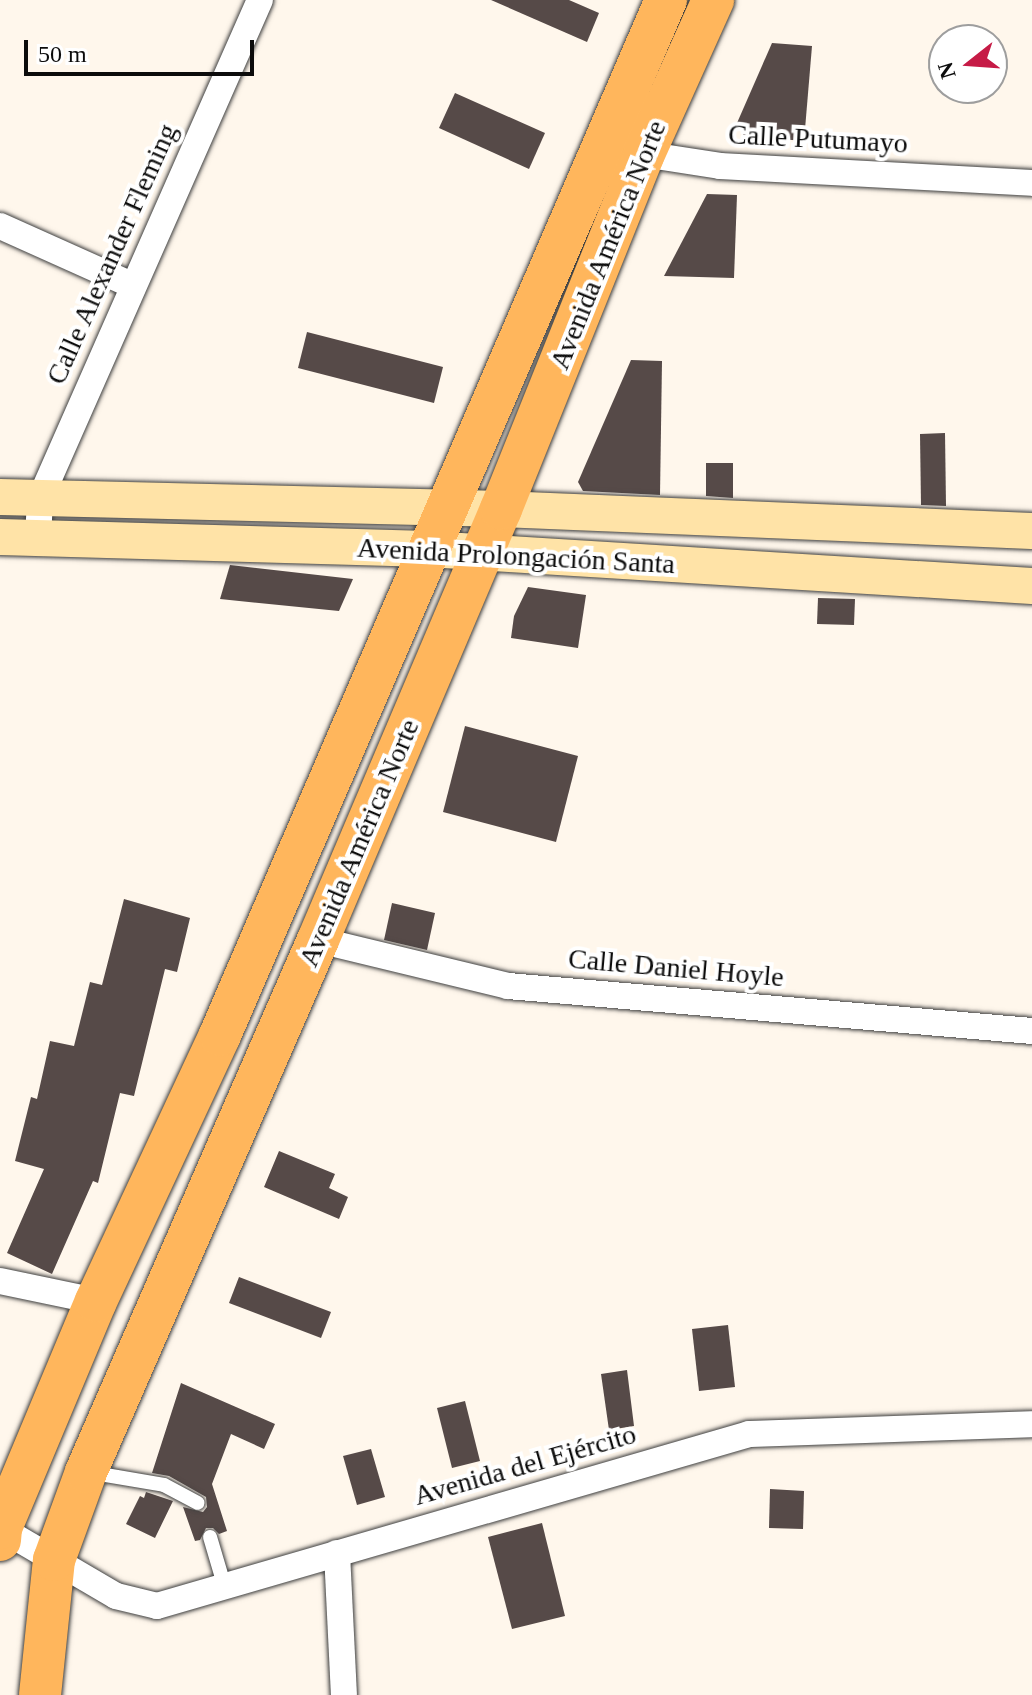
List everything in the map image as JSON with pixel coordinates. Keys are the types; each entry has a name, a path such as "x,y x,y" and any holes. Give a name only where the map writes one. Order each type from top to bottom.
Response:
{"main road":[{"name":"Avenida América Norte","path":"0,1540 0,1528 96,1301 220,1035 666,0"},
{"name":"Avenida América Norte","path":"40,1695 54,1560 86,1472 318,940 501,509 643,156 713,0"},
{"path":"220,1035 267,1056"}],"street":[{"name":"Calle Alexander Fleming","path":"38,538 40,499 260,0"},
{"name":"Calle Putumayo","path":"604,144 643,156 720,166 1032,183"},
{"path":"0,226 132,285"},
{"name":"Avenida Prolongación Santa","path":"0,497 501,509 1032,531"},
{"name":"Avenida Prolongación Santa","path":"0,537 428,549 1032,586"},
{"name":"Calle Daniel Hoyle","path":"318,940 508,986 1032,1031"},
{"path":"0,1281 96,1301"},
{"name":"Avenida del Ejército","path":"0,1528 116,1596 157,1606 749,1434 1032,1424"},
{"path":"337,1553 344,1695"}],"lane":[{"path":"86,1472 164,1485 198,1503"},
{"path":"210,1537 225,1588"}],"building":[{"path":"491,0 569,0 599,13 587,42"},
{"path":"772,43 812,46 804,141 744,136 737,123"},
{"path":"455,93 545,133 529,169 439,128"},
{"path":"707,194 737,195 734,278 664,276"},
{"path":"307,332 443,367 434,403 298,368"},
{"path":"631,360 662,361 660,495 583,491 578,482"},
{"path":"945,433 946,506 921,505 920,434"},
{"path":"706,463 733,463 733,498 706,496"},
{"path":"230,565 353,579 339,611 220,599"},
{"path":"528,587 586,595 578,648 511,638 514,616"},
{"path":"818,598 855,599 854,625 817,624"},
{"path":"465,726 578,756 556,842 443,812"},
{"path":"124,899 190,918 177,972 165,969 134,1096 120,1093 98,1183 93,1181 52,1274 7,1253 44,1169 15,1161 31,1097 37,1099 50,1041 74,1046 90,982 102,985"},
{"path":"392,903 435,913 427,950 384,940"},
{"path":"279,1151 335,1174 329,1188 348,1197 339,1219 264,1187"},
{"path":"239,1277 331,1312 321,1338 229,1303"},
{"path":"728,1325 735,1387 699,1391 692,1329"},
{"path":"627,1370 634,1426 609,1430 601,1374"},
{"path":"181,1383 275,1424 264,1449 231,1434 212,1484 227,1531 219,1534 213,1528 206,1528 200,1540 195,1541 183,1507 203,1512 207,1507 206,1497 169,1476 152,1473"},
{"path":"465,1401 480,1461 452,1468 437,1408"},
{"path":"371,1449 385,1497 357,1505 343,1456"},
{"path":"770,1489 804,1491 803,1529 769,1528"},
{"path":"146,1492 173,1501 155,1538 126,1524 140,1496 144,1498"},
{"path":"542,1523 565,1616 512,1629 488,1537"}]}
